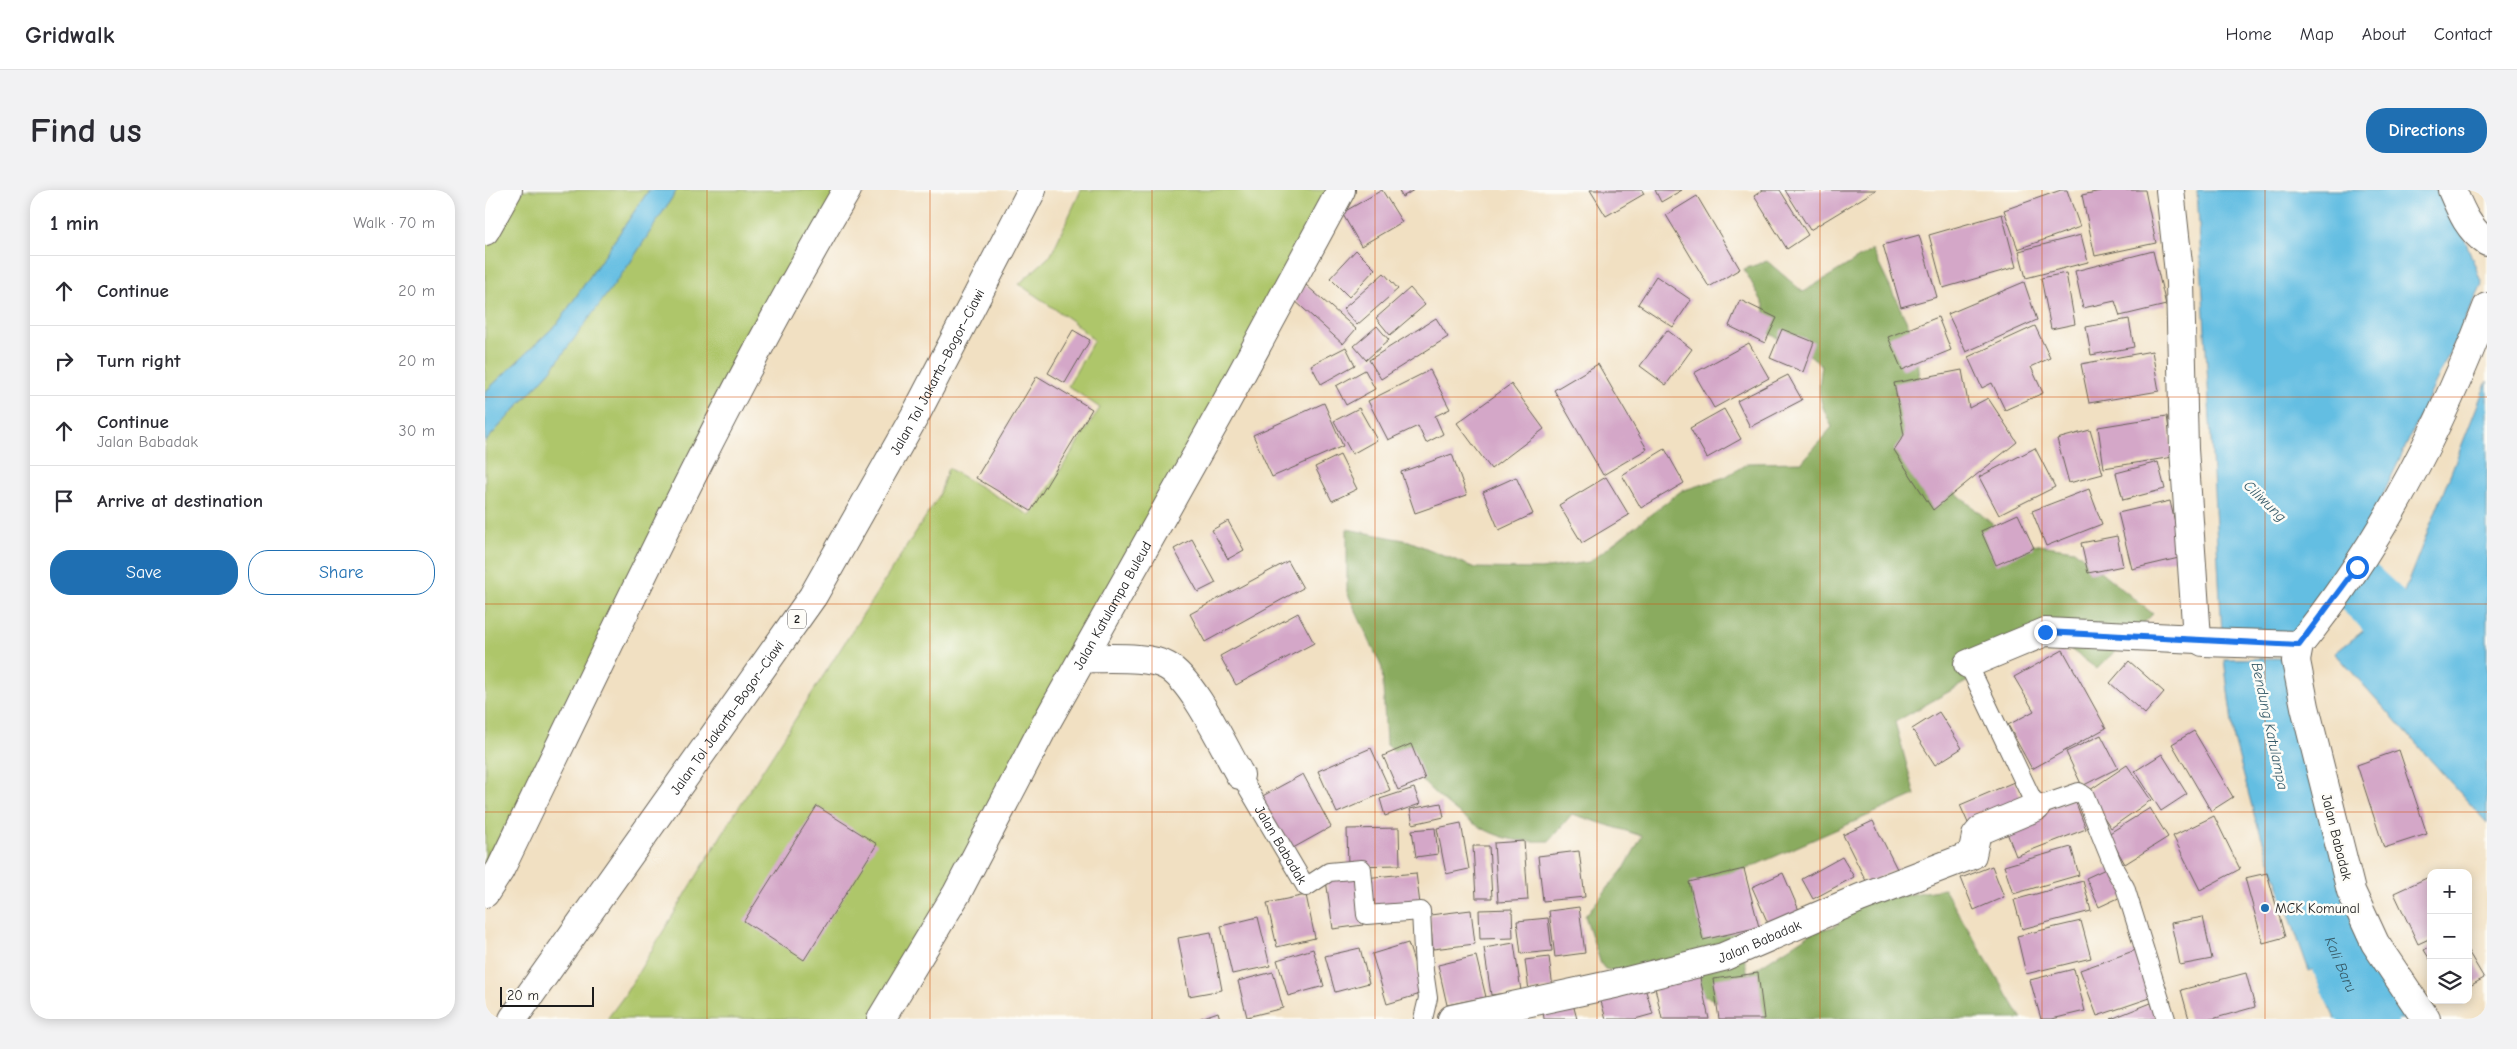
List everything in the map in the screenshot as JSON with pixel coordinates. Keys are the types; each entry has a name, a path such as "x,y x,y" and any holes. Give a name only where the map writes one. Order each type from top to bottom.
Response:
{"main road":[{"path":"485,230 508,190"},
{"path":"485,893 500,870 622,618 787,292 847,190"},
{"name":"Jalan Tol Jakarta–Bogor–Ciawi","path":"513,1019 813,596 917,412 1032,190"},
{"name":"Jalan Katulampa Buleud","path":"881,1019 960,889 1041,732 1223,408 1341,190"},
{"path":"2170,190 2180,282 2184,449 2208,641"},
{"path":"2452,190 2464,218 2477,235 2487,242"},
{"path":"1967,664 2045,632 2208,641 2294,643 2357,567 2403,492 2451,395 2487,307"},
{"name":"Jalan Babadak","path":"2294,643 2305,707 2351,891 2375,943 2426,1019"},
{"path":"1083,658 1138,660 1167,666 1181,679 1201,706 1240,775"},
{"name":"Jalan Babadak","path":"1453,1019 1619,983 1723,957 1860,898 1972,855 1976,836 1981,830 2036,807"}],"lane":[{"path":"1967,664 2036,807"},
{"name":"Jalan Babadak","path":"1240,775 1306,887 1329,872 1362,869 1366,915 1421,911 1424,971 1428,998 1423,1019"},
{"name":"Jalan Babadak","path":"2036,807 2079,792 2085,796 2115,870 2125,887 2166,1019"}],"green space":[{"path":"508,190 649,190 558,323 485,392 485,231"},
{"path":"677,190 847,190 485,893 485,442 551,370 632,259"},
{"path":"1081,190 1341,190 881,1019 607,1019 624,996 733,816 939,496 948,468 1031,516 1100,408 1068,386 1094,340 1072,321 1019,284 1051,255"},
{"path":"1872,250 1916,341 1925,466 2012,541 2074,550 2153,614 2097,669 2057,639 2007,659 1895,722 1915,795 1726,878 1748,974 1813,932 1836,926 1855,903 1944,889 2022,1019 1725,1019 1723,1005 1687,986 1605,969 1601,964 1585,916 1625,867 1642,836 1572,814 1549,841 1515,840 1492,833 1474,824 1442,800 1386,744 1382,668 1347,592 1347,529 1409,541 1475,568 1541,569 1589,562 1681,491 1725,477 1748,463 1802,462 1832,427 1820,397 1822,366 1811,356 1768,333 1764,305 1744,269 1767,261 1803,292"}],"water":[{"path":"649,190 677,190 630,263 551,370 485,442 485,392 558,323"},
{"path":"2197,190 2446,190 2482,284 2350,565 2305,636 2222,633"},
{"path":"2487,381 2487,823 2335,653 2400,602"},
{"name":"Bendung Katulampa","path":"2288,658 2354,928 2362,949 2309,971 2255,818 2234,739 2224,659"},
{"path":"2367,960 2408,1019 2335,1019 2316,978"}],"building":[{"path":"1382,190 1402,222 1361,246 1342,213"},
{"path":"1399,190 1414,190 1402,197"},
{"path":"1590,190 1642,190 1644,194 1606,216"},
{"path":"1655,190 1682,190 1661,202"},
{"path":"1763,190 1780,190 1808,235 1787,249 1754,196"},
{"path":"1785,190 1876,190 1810,230"},
{"path":"2061,190 2067,190 2080,227 2018,249 2004,210"},
{"path":"2105,190 2145,190 2156,243 2095,256 2082,195"},
{"path":"1697,196 1740,269 1709,287 1666,215"},
{"path":"2002,214 2016,267 1943,288 1929,235"},
{"path":"1919,235 1937,297 1901,307 1883,245"},
{"path":"2081,235 2088,262 2026,278 2019,251"},
{"path":"1356,250 1375,269 1349,297 1330,278"},
{"path":"2153,251 2166,305 2120,316 2115,301 2083,308 2075,271"},
{"path":"1384,273 1398,289 1357,325 1343,309"},
{"path":"2066,273 2075,324 2051,329 2041,278"},
{"path":"1656,276 1691,300 1673,327 1638,304"},
{"path":"2024,282 2037,320 1966,352 1948,314"},
{"path":"1306,285 1356,329 1343,344 1294,300"},
{"path":"1410,288 1425,305 1390,335 1376,318"},
{"path":"1740,300 1777,318 1765,343 1729,326"},
{"path":"1938,317 1951,350 1902,370 1888,337"},
{"path":"1436,318 1448,337 1381,379 1369,360"},
{"path":"2129,319 2134,347 2091,355 2086,327"},
{"path":"1377,326 1389,340 1366,360 1354,346"},
{"path":"2035,326 2050,358 2031,367 2043,393 2005,410 1992,383 1982,388 1968,357"},
{"path":"1782,329 1814,342 1803,372 1770,358"},
{"path":"1073,330 1090,340 1065,383 1048,373"},
{"path":"1667,330 1692,349 1666,385 1640,366"},
{"path":"1749,343 1769,378 1714,408 1694,373"},
{"path":"1346,347 1355,365 1321,384 1311,365"},
{"path":"2152,351 2159,391 2089,403 2081,364"},
{"path":"1598,364 1647,449 1603,475 1554,390"},
{"path":"1365,370 1375,389 1346,405 1336,386"},
{"path":"1430,370 1450,409 1435,416 1443,434 1426,443 1418,426 1388,440 1368,401"},
{"path":"1962,370 1969,408 1988,398 2017,442 1933,510 1894,450 1904,435 1894,383"},
{"path":"1788,375 1802,400 1750,427 1737,401"},
{"path":"1037,376 1092,409 1031,511 976,478"},
{"path":"1511,384 1544,429 1491,469 1457,423"},
{"path":"1324,403 1343,446 1272,477 1253,435"},
{"path":"1359,408 1377,440 1352,454 1334,421"},
{"path":"1724,409 1741,439 1707,458 1690,428"},
{"path":"2167,416 2173,457 2104,468 2098,427"},
{"path":"2090,430 2103,474 2069,483 2057,439"},
{"path":"2035,448 2055,487 1999,515 1979,477"},
{"path":"1665,449 1684,483 1641,508 1622,475"},
{"path":"1452,454 1467,495 1415,513 1401,472"},
{"path":"1340,455 1357,489 1332,501 1315,467"},
{"path":"2158,462 2165,489 2123,500 2116,473"},
{"path":"1516,477 1533,514 1499,530 1483,492"},
{"path":"1606,477 1629,515 1582,543 1559,505"},
{"path":"2089,489 2102,524 2046,546 2032,511"},
{"path":"2170,501 2183,557 2132,569 2118,513"},
{"path":"2018,514 2034,548 1996,565 1981,531"},
{"path":"1228,521 1244,550 1228,559 1212,530"},
{"path":"2117,536 2123,566 2088,573 2081,543"},
{"path":"1192,539 1216,583 1198,592 1174,549"},
{"path":"1288,561 1303,588 1205,642 1190,614"},
{"path":"1298,613 1314,643 1236,685 1220,656"},
{"path":"2063,650 2106,728 2032,769 2008,725 2034,711 2014,677"},
{"path":"2129,661 2164,692 2145,714 2110,683"},
{"path":"1939,712 1962,748 1935,765 1912,729"},
{"path":"2194,731 2233,797 2211,811 2172,744"},
{"path":"2101,735 2118,768 2082,786 2066,752"},
{"path":"1411,744 1425,779 1398,790 1383,756"},
{"path":"1371,748 1390,790 1337,813 1318,771"},
{"path":"2399,750 2427,834 2384,848 2357,765"},
{"path":"2162,754 2187,794 2161,811 2135,771"},
{"path":"2127,765 2151,800 2111,828 2087,792"},
{"path":"1303,774 1331,827 1286,852 1257,799"},
{"path":"2014,782 2026,808 1972,832 1960,805"},
{"path":"1414,788 1420,804 1385,816 1380,799"},
{"path":"2074,798 2086,829 2016,856 2004,825"},
{"path":"1441,803 1444,817 1413,824 1410,809"},
{"path":"817,806 877,844 804,960 744,921"},
{"path":"2150,808 2168,837 2125,864 2108,834"},
{"path":"2214,816 2240,869 2200,890 2173,836"},
{"path":"1873,821 1897,869 1867,883 1843,835"},
{"path":"1461,823 1469,869 1446,874 1437,828"},
{"path":"1399,828 1400,865 1348,866 1347,829"},
{"path":"1435,828 1438,854 1416,857 1412,830"},
{"path":"1524,841 1528,900 1498,902 1494,843"},
{"path":"1473,846 1489,846 1492,898 1476,898"},
{"path":"2071,847 2079,875 2013,894 2004,866"},
{"path":"1579,851 1585,897 1543,901 1538,856"},
{"path":"1842,857 1854,877 1813,899 1802,879"},
{"path":"1992,866 2004,897 1974,910 1961,878"},
{"path":"2112,866 2125,895 2099,907 2086,878"},
{"path":"1744,869 1759,927 1703,940 1689,882"},
{"path":"1416,873 1420,904 1367,909 1364,878"},
{"path":"1783,873 1801,915 1770,928 1752,887"},
{"name":"MCK Komunal","path":"2267,873 2285,937 2263,943 2245,878"},
{"path":"1357,877 1363,925 1333,929 1326,880"},
{"path":"2427,878 2427,940 2418,944 2394,893"},
{"path":"2083,881 2091,911 2022,929 2014,900"},
{"path":"1306,895 1315,938 1277,947 1267,903"},
{"path":"1579,907 1585,953 1555,957 1549,911"},
{"path":"1512,909 1513,938 1480,939 1479,910"},
{"path":"1471,910 1475,944 1433,949 1430,915"},
{"path":"1258,917 1270,966 1232,974 1221,926"},
{"path":"2203,917 2212,959 2180,965 2171,923"},
{"path":"1548,918 1552,951 1521,954 1517,921"},
{"path":"2081,921 2091,958 2026,974 2017,936"},
{"path":"1211,932 1222,990 1189,996 1178,938"},
{"path":"1408,943 1424,993 1387,1004 1372,954"},
{"path":"1514,943 1521,991 1491,995 1484,948"},
{"path":"1360,948 1369,983 1335,992 1325,956"},
{"path":"1313,949 1324,986 1288,996 1277,960"},
{"path":"2136,950 2153,997 2097,1016 2080,970"},
{"path":"1476,956 1486,997 1447,1005 1438,965"},
{"path":"1549,957 1553,988 1529,991 1525,960"},
{"path":"2472,958 2484,978 2472,985"},
{"path":"2074,969 2085,1011 2052,1019 2041,1019 2030,980"},
{"path":"1273,972 1283,1008 1247,1017 1238,981"},
{"path":"1699,973 1709,1019 1662,1019 1654,983"},
{"path":"1758,973 1764,1019 1719,1019 1713,979"},
{"path":"2246,973 2255,1007 2212,1019 2189,1019 2181,990"},
{"path":"1644,985 1653,1014 1635,1019 1606,1019 1600,998"},
{"path":"2151,1003 2157,1019 2111,1019"},
{"path":"1573,1004 1577,1019 1544,1019 1543,1011"},
{"path":"1218,1012 1220,1019 1198,1019"}],"waterway":[{"name":"Ciliwung","path":"2302,536 2378,605 2487,733"},
{"name":"Kali Baru","path":"2308,887 2350,987 2370,1019"}],"place":[{"name":"MCK Komunal","path":"2265,908"}],"route":[{"path":"2045,632 2198,639 2203,642 2299,645 2357,567"}]}
